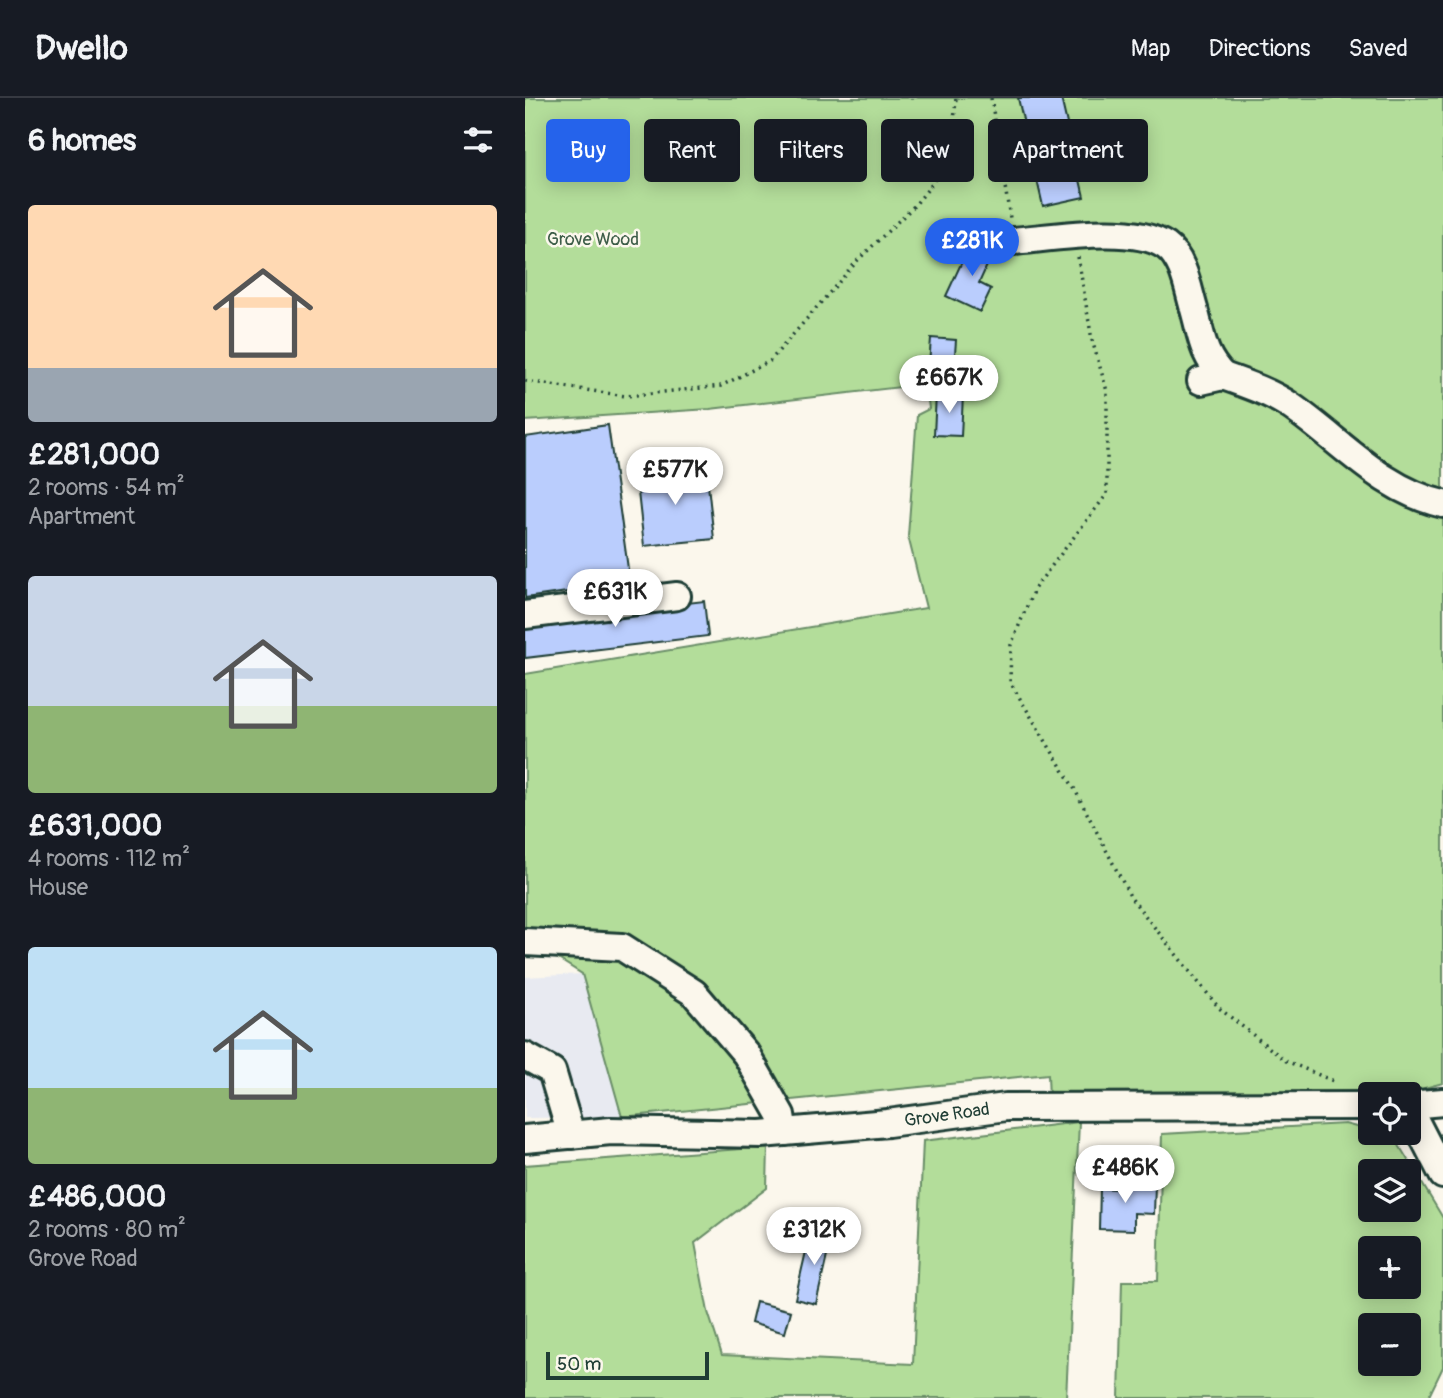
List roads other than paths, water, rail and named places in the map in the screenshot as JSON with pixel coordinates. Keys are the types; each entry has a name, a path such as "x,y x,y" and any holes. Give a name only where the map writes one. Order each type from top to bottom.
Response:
{"street":[{"path":"1013,242 1074,235 1132,236 1166,246 1181,266 1212,379 1289,405 1386,482 1419,498 1443,504"},
{"path":"525,615 677,596"},
{"path":"525,942 622,947 694,993 746,1054 781,1115 784,1132"},
{"path":"525,1056 552,1071 571,1135"},
{"path":"1421,1105 1443,1102"},
{"name":"Grove Road","path":"525,1139 611,1131 784,1132 888,1123 1006,1107 1358,1106"},
{"path":"1421,1131 1443,1175"}],"park label":[{"name":"Grove Wood","path":"593,239"}]}
